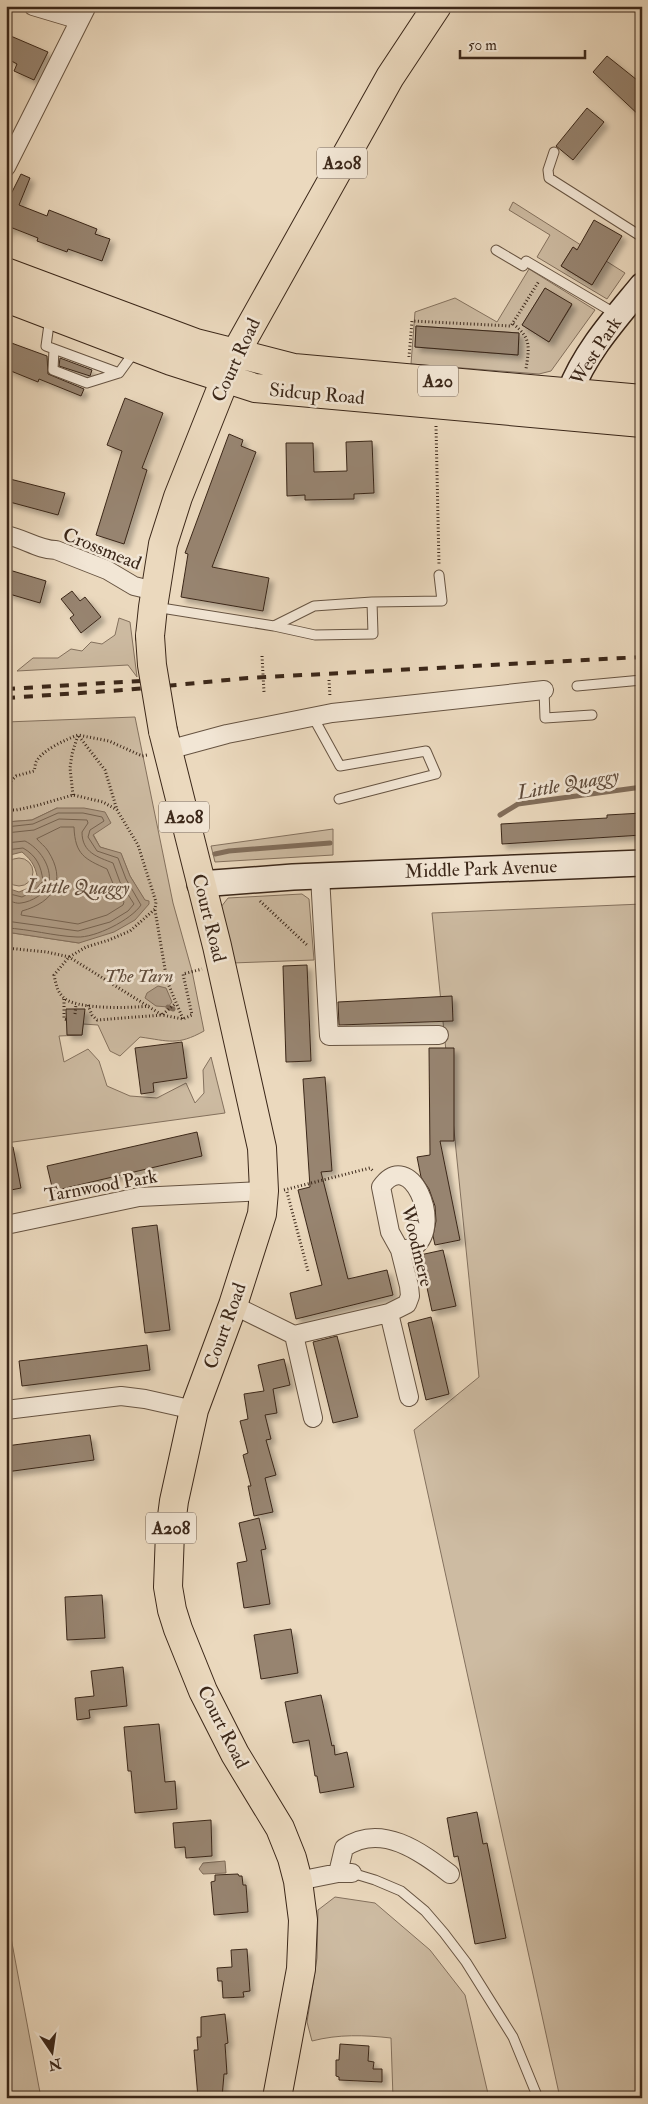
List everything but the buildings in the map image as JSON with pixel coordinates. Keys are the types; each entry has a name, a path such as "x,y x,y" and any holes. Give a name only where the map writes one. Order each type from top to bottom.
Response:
{"main road":[{"name":"Court Road","path":"277,2098 301,1969 303,1920 298,1881 292,1858 280,1828 217,1722 189,1658 172,1610 168,1587 170,1532 177,1486 194,1410 233,1305 262,1214 275,1190 262,1148 217,946 162,745 150,636 163,544 178,497 230,367 390,77 436,7"},
{"name":"Sidcup Road","path":"6,272 196,343 264,389 642,423"},
{"name":"Sidcup Road","path":"6,298 137,348 230,367 294,368 642,399"}],"street":[{"path":"6,167 83,13 32,6"},
{"name":"West Park","path":"570,392 576,376 590,354 642,286"},
{"name":"Crossmead","path":"6,534 48,550 56,550 107,570 154,599"},
{"path":"162,745 332,713 544,690"},
{"name":"Middle Park Avenue","path":"200,884 320,876 642,863"},
{"path":"320,876 329,1036 439,1035"},
{"name":"Woodmere","path":"294,1335 389,1313 407,1304 410,1296 400,1250 390,1232 381,1187 386,1180 394,1176 408,1177 415,1182 422,1199 425,1216 424,1234 414,1248 400,1250"},
{"name":"Tarnwood Park","path":"6,1226 138,1197 275,1190"},
{"path":"233,1305 294,1335 313,1418"},
{"path":"389,1313 409,1397"},
{"path":"6,1410 121,1396 145,1399 194,1410"},
{"path":"298,1881 345,1873 340,1859 344,1848 358,1840 374,1838 396,1841 412,1847 450,1874"}],"lane":[{"path":"554,152 548,170 549,178 642,237"},
{"path":"496,250 523,266 526,261 618,315"},
{"path":"50,314 46,346 119,373"},
{"path":"54,349 53,370 86,383 119,373 137,348"},
{"path":"274,626 314,606 372,602 442,601 439,575"},
{"path":"154,599 315,635 373,634 372,602"},
{"path":"577,686 642,680"},
{"path":"544,690 545,718 592,715"},
{"path":"313,717 340,766 426,751 436,774 339,799"},
{"path":"345,1873 375,1880 401,1891 425,1911 444,1933 466,1962 513,2037 538,2098"}],"path":[{"path":"409,362 412,321 506,327 513,324 544,272"},
{"path":"513,324 521,329 530,344 526,371"},
{"path":"436,422 439,575"},
{"path":"262,656 264,692"},
{"path":"329,680 330,703"},
{"path":"73,795 70,768 78,735"},
{"path":"78,735 105,770 117,810 138,845 156,902 155,909 167,981 183,1019"},
{"path":"6,786 16,776 34,771 36,762 50,749 62,741 78,735 109,741 142,756 162,745"},
{"path":"6,810 34,806 73,795 103,802 117,810"},
{"path":"257,899 290,927 309,947"},
{"path":"149,1006 112,1008 76,1004 64,999 56,988 54,976 68,957 86,947 130,931 155,909"},
{"path":"6,948 47,952 68,957 162,1015"},
{"path":"88,1005 92,1015 97,1020 162,1015 183,1019 192,1015 183,974 203,969"},
{"path":"64,999 64,1019 68,1020"},
{"path":"162,1015 176,1003"},
{"path":"75,1014 76,1004"},
{"path":"308,1271 275,1190 370,1168"}],"green space":[{"path":"513,202 625,273 607,299 537,257 550,235 509,210","holes":["573,247 603,265 592,285 561,266"]},
{"path":"529,269 595,310 551,371 539,374 411,364 415,312 455,298 497,322","holes":["545,288 572,305 549,342 522,325","416,326 519,333 518,355 415,347"]},
{"path":"119,618 130,622 137,677 128,665 17,671 33,658 58,658 71,649 82,651 91,642 102,644 115,635"},
{"name":"The Tarn","path":"135,717 173,903 192,971 204,1031 180,1041 140,1037 120,1056 110,1051 98,1025 83,1024 82,1035 59,1036 64,1062 88,1049 99,1061 107,1086 130,1096 157,1098 186,1083 195,1103 204,1093 203,1070 211,1057 225,1113 6,1143 6,932 79,943 145,901 130,876 121,854 100,847 93,834 57,808 32,820 6,822 6,722"},
{"path":"333,829 333,855 215,862 211,846"},
{"path":"19,858 29,862 33,872 29,882 19,886 9,882 5,872 9,862"},
{"path":"302,894 309,899 314,960 232,963 221,907 228,898"},
{"path":"642,904 642,2098 560,2098 414,1430 479,1377 432,913"},
{"path":"335,1897 375,1903 430,1950 465,1995 489,2098 393,2098 391,2038 352,2036 312,2041 307,2022 317,1958 318,1910"},
{"path":"6,1911 41,2098 6,2098"}],"water":[{"name":"The Tarn","path":"57,808 84,808 105,812 111,823 93,835 100,847 121,853 130,876 145,900 149,901 149,904 135,920 114,932 79,943 6,932 6,885 10,889 19,892 31,887 38,881 33,865 22,852 6,856 6,822 32,820"},
{"path":"158,986 166,988 172,1002 168,1007 156,1006 145,998 147,993"},
{"path":"225,1861 226,1873 203,1874 199,1869 203,1863"}],"waterway":[{"name":"Little Quaggy","path":"500,815 518,804 642,787"},
{"name":"Little Quaggy","path":"215,854 229,851 330,843"},
{"path":"168,1007 173,1009"}],"railway":[{"path":"6,698 124,690 248,678 642,657"},
{"path":"6,689 156,680"}]}
